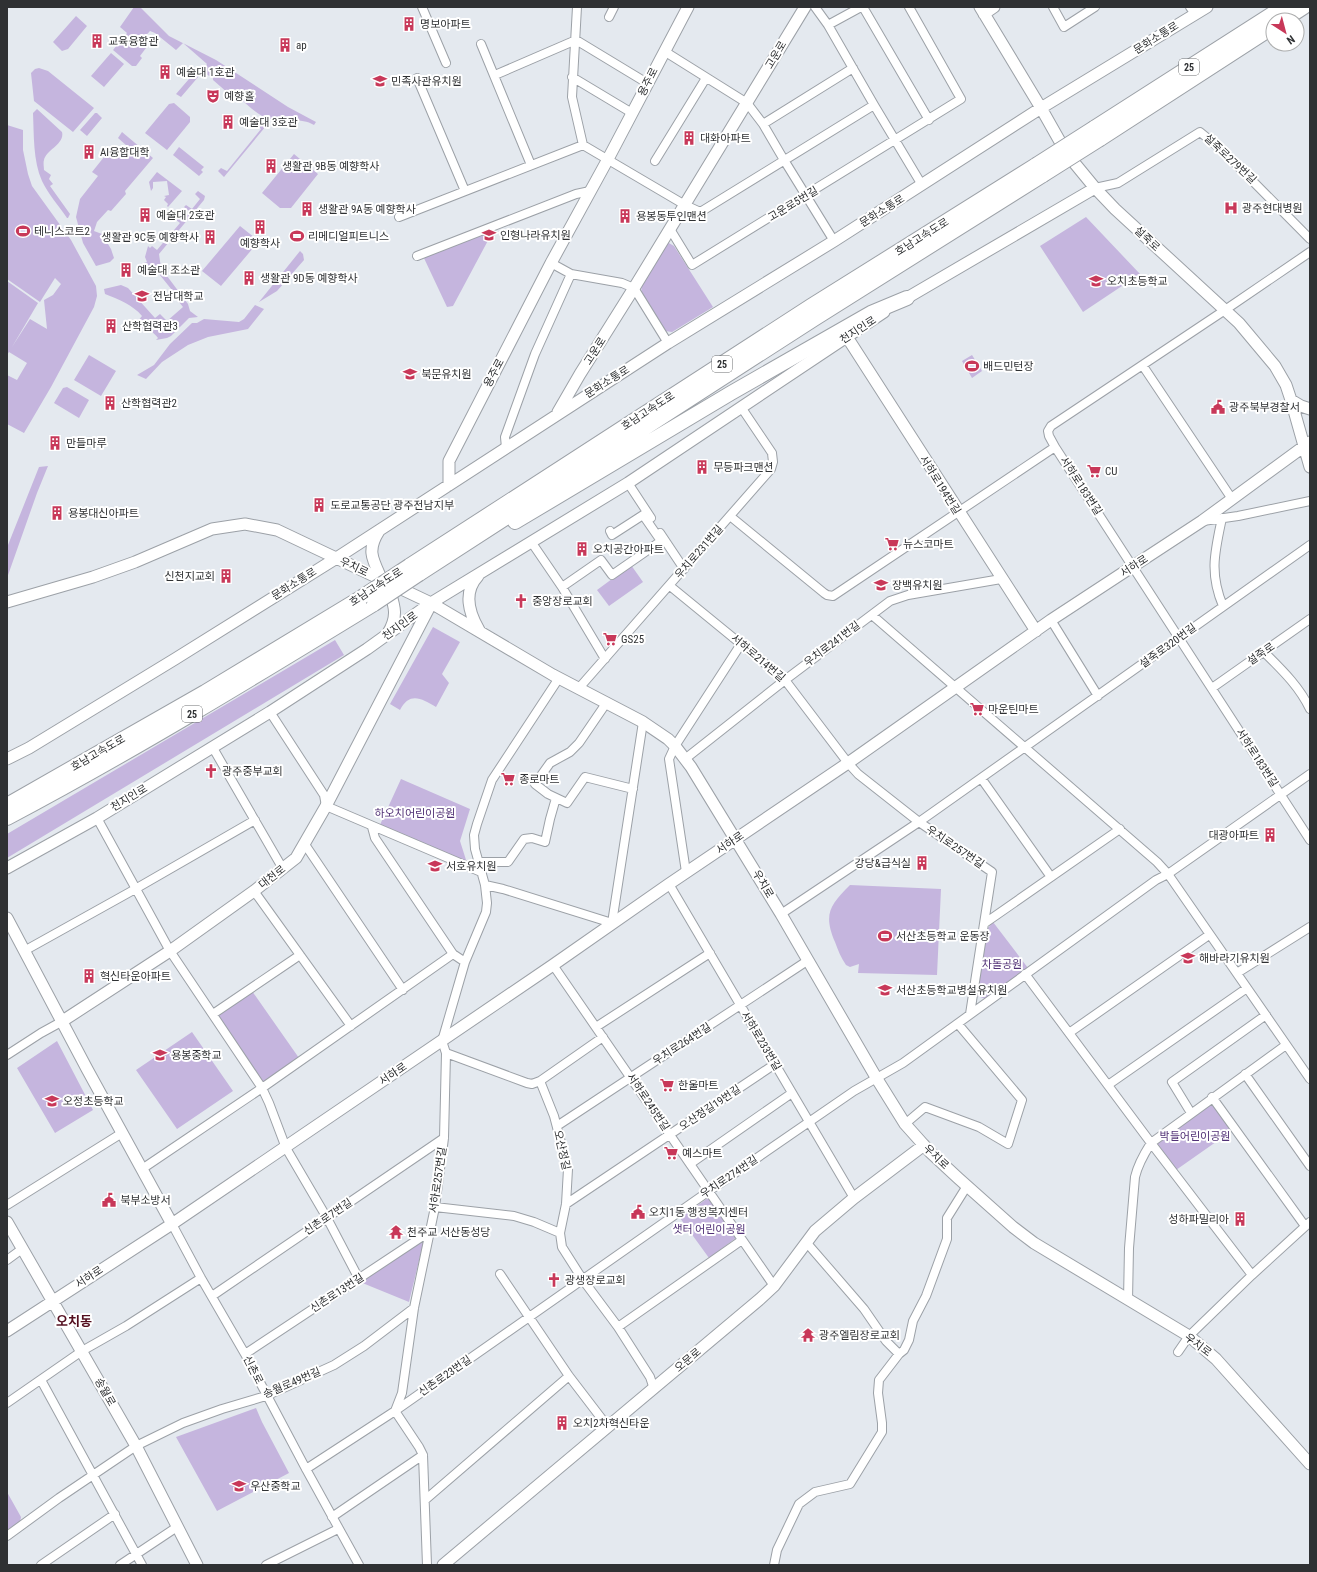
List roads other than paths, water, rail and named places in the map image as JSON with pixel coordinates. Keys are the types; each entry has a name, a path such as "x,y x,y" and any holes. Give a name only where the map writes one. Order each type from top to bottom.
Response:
{"highway":[{"name":"호남고속도로","path":"414,570 455,550 814,319 1097,133 1284,7"},
{"name":"호남고속도로","path":"1097,133 1265,32"},
{"name":"호남고속도로","path":"7,818 66,787 212,702 414,570 811,306 1040,170"},
{"path":"455,550 513,524 738,389 871,313 907,298"},
{"name":"호남고속도로","path":"7,805 368,600"}],"street":[{"path":"422,7 446,63"},
{"path":"577,7 572,97 583,145 685,205 698,211 702,211 874,105"},
{"path":"609,16 614,7"},
{"name":"용주로","path":"450,486 449,461 551,263 608,160 688,7"},
{"name":"고운로","path":"557,414 805,7"},
{"path":"815,7 828,25 922,185"},
{"path":"828,25 862,7 929,120"},
{"name":"고운로5번길","path":"670,229 692,265 961,99 909,7"},
{"path":"982,10 994,7"},
{"path":"1053,7 1064,27 1095,7"},
{"name":"문화소통로","path":"7,758 28,748 175,659 335,559 450,486 557,414 668,343 834,241 1192,11 1207,7"},
{"name":"설죽로","path":"982,10 1067,154 1095,188 1120,214 1245,329 1275,366 1286,385 1307,444 1310,467"},
{"path":"495,75 576,40"},
{"path":"576,40 647,83"},
{"path":"481,44 531,165"},
{"path":"664,51 747,103 763,124 834,241"},
{"path":"763,124 853,68"},
{"path":"572,77 632,113"},
{"path":"417,78 465,191"},
{"path":"655,161 706,78"},
{"name":"설죽로279번길","path":"1095,188 1118,183 1200,132 1207,136 1228,156 1310,239"},
{"path":"399,217 583,145"},
{"name":"천지인로","path":"7,868 97,818 213,748 386,636 431,603 532,543 628,483 907,298 1095,188"},
{"path":"417,256 576,194 590,191"},
{"path":"1055,447 1048,431 1051,426 1143,366 1310,252"},
{"path":"551,263 571,274 622,283 634,288 668,343"},
{"path":"506,448 505,437 535,354 571,274"},
{"name":"서하로194번길","path":"847,337 1001,579 1036,631"},
{"path":"1143,366 1232,499"},
{"path":"1291,400 1310,409"},
{"name":"우치로231번길","path":"579,688 670,586 770,470 773,462 772,453 741,407"},
{"name":"서하로","path":"7,1331 286,1148 686,872 848,763 955,686 1051,620 1202,521 1307,444"},
{"name":"서하로183번길","path":"730,516 824,593 833,596 1055,447 1310,840"},
{"path":"628,483 684,569"},
{"path":"1202,521 1310,501"},
{"path":"562,587 601,560 612,574 661,541 643,515 612,536 610,531"},
{"path":"1222,518 1217,542 1214,576 1223,606"},
{"name":"우치로","path":"7,602 93,577 135,562 212,529 246,524 276,530 431,603 559,678 607,702 661,733 675,746 685,759 735,839 905,1124 924,1145 967,1186 1013,1227 1034,1243 1189,1336 1216,1359 1310,1464"},
{"path":"380,530 373,542 371,552 395,608 393,625 386,636"},
{"path":"532,543 562,587 605,659"},
{"name":"설죽로320번길","path":"1025,747 1310,545"},
{"path":"480,574 472,586 469,604 472,618 481,632"},
{"name":"우치로241번길","path":"685,759 785,680 890,601 896,598 1001,579"},
{"name":"서하로214번길","path":"670,586 785,680 848,763"},
{"name":"대천로","path":"7,1055 61,1022 170,951 254,891 296,858 326,806 431,603"},
{"path":"872,615 1157,862 1168,874 1310,1079"},
{"path":"1051,620 1098,696"},
{"name":"설죽로","path":"1212,688 1310,620"},
{"path":"686,872 669,759 675,746 741,644"},
{"path":"1264,652 1287,675 1300,691 1310,709"},
{"path":"442,1041 465,962 486,912 487,903 485,885 478,862 474,835 492,780 559,678"},
{"path":"607,702 578,743 570,752 550,763 535,784 556,798 567,803 586,777 633,789"},
{"path":"270,712 324,795 326,806 372,827 481,872"},
{"path":"485,885 503,889 612,923 643,722"},
{"name":"우치로257번길","path":"780,914 919,822 1025,747"},
{"path":"213,748 283,869"},
{"path":"848,763 858,774 919,822"},
{"name":"우치로274번길","path":"583,1280 861,1086 877,1079 903,1063 1156,880 1168,874 1310,774"},
{"path":"981,778 1051,876"},
{"path":"478,862 508,862 524,839 532,838 545,842 556,798"},
{"path":"97,818 135,890 170,951 262,1088 286,1148 327,1218 359,1279"},
{"path":"24,951 135,890 255,820"},
{"name":"우치로257번길","path":"919,822 992,872 970,1014"},
{"path":"372,827 375,838 453,954 465,962"},
{"path":"985,924 1051,876 1120,829"},
{"path":"304,843 403,990"},
{"name":"서하로233번길","path":"669,884 854,1198"},
{"path":"254,891 351,1026"},
{"path":"7,918 61,1022 172,1224"},
{"path":"1237,973 1310,927"},
{"path":"1069,1033 1209,935"},
{"path":"596,1027 710,953"},
{"path":"142,1169 262,1088 453,954"},
{"path":"213,1014 300,955"},
{"name":"우치로264번길","path":"557,1126 807,961"},
{"name":"서하로245번길","path":"553,965 774,1286"},
{"path":"1025,974 1252,1275"},
{"path":"1108,1085 1247,988"},
{"path":"1191,1113 1172,1082 1266,1015"},
{"path":"905,1124 925,1107 979,1127 1008,1144 1022,1100 958,1024"},
{"path":"446,1053 532,1084 540,1081 603,1037"},
{"name":"서하로257번길","path":"395,1411 402,1393 414,1308 435,1207 444,1138 446,1053 442,1041"},
{"path":"1128,1300 1129,1248 1135,1177 1137,1167 1151,1143 1212,1097 1286,1045"},
{"name":"오산정길19번길","path":"566,1204 774,1064"},
{"path":"1245,1074 1310,1166"},
{"name":"오산정길","path":"540,1081 554,1116 568,1169 566,1204 560,1233 562,1248 583,1280 618,1327 650,1377 654,1389"},
{"path":"690,1164 792,1093"},
{"path":"1178,1352 1189,1336 1252,1275 1308,1224 1262,1166 1212,1097"},
{"path":"7,1205 122,1133"},
{"name":"신촌로7번길","path":"212,1296 444,1138"},
{"name":"오문로","path":"443,1565 760,1299 774,1286 815,1231 854,1198 924,1145"},
{"path":"774,1565 777,1550 799,1504 815,1492 850,1484 882,1432 878,1393 879,1380 899,1354 904,1350 909,1340 913,1321 926,1296 946,1244 947,1218 967,1186"},
{"path":"435,1207 514,1216 534,1222 560,1233"},
{"name":"송월로","path":"7,1222 136,1446 197,1565"},
{"name":"신촌로","path":"172,1224 245,1354 266,1396 359,1565"},
{"name":"신촌로13번길","path":"245,1354 429,1232"},
{"path":"618,1327 742,1240"},
{"path":"806,1242 864,1309 886,1340 899,1354"},
{"path":"7,1260 22,1249"},
{"path":"500,1274 530,1316 569,1376 608,1427"},
{"path":"7,1403 82,1352 201,1278"},
{"name":"신촌로23번길","path":"306,1469 395,1411 583,1280"},
{"name":"송월로49번길","path":"7,1536 136,1446 183,1423 222,1409 266,1396 334,1365 350,1356 414,1308"},
{"path":"425,1500 569,1376"},
{"path":"40,1380 142,1565"},
{"path":"395,1411 419,1447 422,1455 427,1565"},
{"path":"332,1517 422,1455"},
{"path":"41,1565 115,1514"},
{"path":"120,1565 177,1527"},
{"path":"266,1565 338,1529"}],"place":[{"name":"명보아파트","path":"409,24"},
{"name":"교육융합관","path":"97,41"},
{"name":"ap","path":"285,45"},
{"name":"예술대 1호관","path":"165,72"},
{"name":"민족사관유치원","path":"380,81"},
{"name":"예향홀","path":"213,96"},
{"name":"예술대 3호관","path":"228,122"},
{"name":"대화아파트","path":"689,138"},
{"name":"AI융합대학","path":"89,152"},
{"name":"생활관 9B동 예향학사","path":"271,166"},
{"name":"광주현대병원","path":"1231,208"},
{"name":"생활관 9A동 예향학사","path":"307,209"},
{"name":"예술대 2호관","path":"145,215"},
{"name":"용봉동투인맨션","path":"625,216"},
{"name":"예향학사","path":"260,227"},
{"name":"테니스코트2","path":"23,231"},
{"name":"인형나라유치원","path":"489,235"},
{"name":"리메디얼피트니스","path":"297,236"},
{"name":"생활관 9C동 예향학사","path":"210,237"},
{"name":"예술대 조소관","path":"126,270"},
{"name":"생활관 9D동 예향학사","path":"249,278"},
{"name":"오치초등학교","path":"1096,281"},
{"name":"전남대학교","path":"142,296"},
{"name":"산학협력관3","path":"111,326"},
{"name":"배드민턴장","path":"972,366"},
{"name":"북문유치원","path":"410,374"},
{"name":"산학협력관2","path":"110,403"},
{"name":"광주북부경찰서","path":"1218,407"},
{"name":"만들마루","path":"55,443"},
{"name":"무등파크맨션","path":"702,467"},
{"name":"CU","path":"1094,471"},
{"name":"도로교통공단 광주전남지부","path":"319,505"},
{"name":"용봉대신아파트","path":"57,513"},
{"name":"뉴스코마트","path":"892,544"},
{"name":"오치공간아파트","path":"582,549"},
{"name":"신천지교회","path":"226,576"},
{"name":"장백유치원","path":"881,585"},
{"name":"중앙장로교회","path":"521,601"},
{"name":"GS25","path":"610,639"},
{"name":"마운틴마트","path":"977,709"},
{"name":"광주중부교회","path":"211,771"},
{"name":"종로마트","path":"508,779"},
{"name":"대광아파트","path":"1270,835"},
{"name":"강당&급식실","path":"922,863"},
{"name":"서호유치원","path":"435,866"},
{"name":"서산초등학교 운동장","path":"885,936"},
{"name":"해바라기유치원","path":"1188,958"},
{"name":"혁신타운아파트","path":"89,976"},
{"name":"서산초등학교병설유치원","path":"885,990"},
{"name":"용봉중학교","path":"160,1055"},
{"name":"한울마트","path":"667,1085"},
{"name":"오정초등학교","path":"52,1101"},
{"name":"예스마트","path":"671,1153"},
{"name":"북부소방서","path":"109,1200"},
{"name":"오치1동 행정복지센터","path":"638,1212"},
{"name":"성하파밀리아","path":"1240,1219"},
{"name":"천주교 서산동성당","path":"396,1232"},
{"name":"광생장로교회","path":"554,1280"},
{"name":"광주엘림장로교회","path":"808,1335"},
{"name":"오치2차혁신타운","path":"562,1423"},
{"name":"우산중학교","path":"239,1486"}],"district":[{"name":"오치동","path":"74,1321"}],"park label":[{"name":"하오치어린이공원","path":"415,813"},
{"name":"차돌공원","path":"1002,964"},
{"name":"박들어린이공원","path":"1195,1136"},
{"name":"샛터 어린이공원","path":"709,1229"}]}
